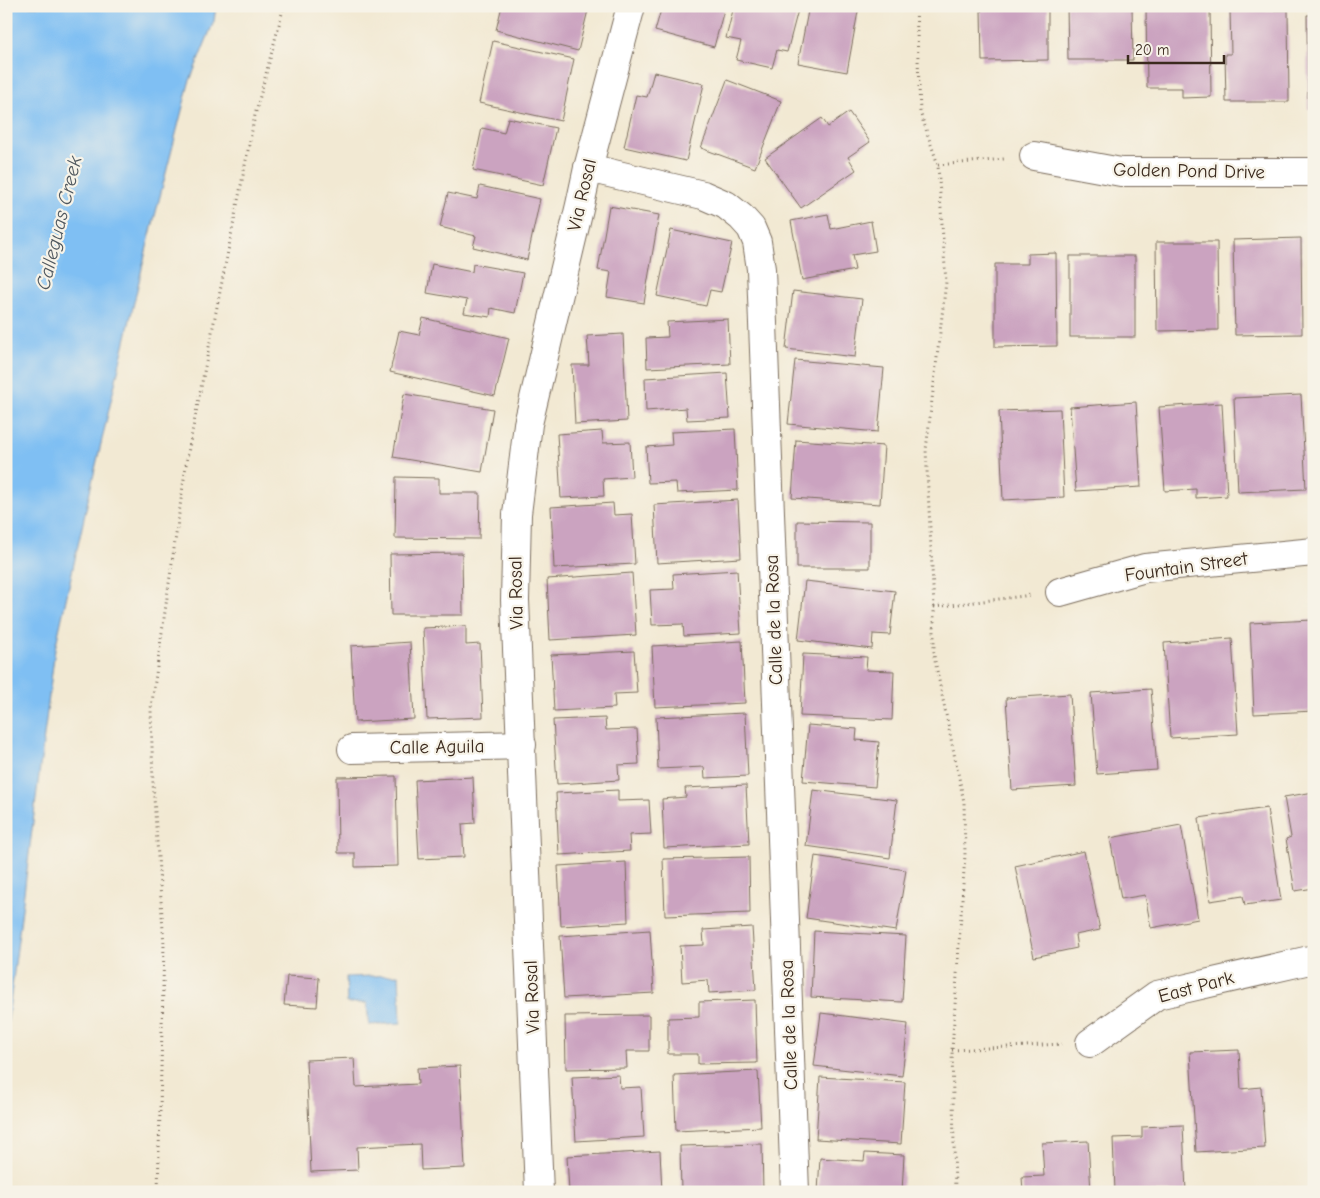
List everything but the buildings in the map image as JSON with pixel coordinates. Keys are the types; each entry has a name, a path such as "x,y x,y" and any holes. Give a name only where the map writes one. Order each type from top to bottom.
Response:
{"street":[{"name":"Via Rosal","path":"539,1192 515,600 517,523 528,424 588,168 631,6"},
{"name":"Golden Pond Drive","path":"1034,156 1121,172 1314,172"},
{"name":"Calle de la Rosa","path":"588,168 703,195 726,205 751,228 757,242 761,270 795,1192"},
{"name":"Fountain Street","path":"1060,592 1145,568 1314,552"},
{"name":"Calle Aguila","path":"352,749 522,745"},
{"name":"East Park","path":"1090,1043 1157,995 1314,959"}],"path":[{"path":"158,1192 164,945 153,783 151,710 187,458 255,115 284,6"},
{"path":"916,6 920,112 938,165 946,282 926,450 934,607 934,656 964,802 965,854 952,1050 955,1192"},
{"path":"938,165 1034,156"},
{"path":"934,607 1060,592"},
{"path":"952,1050 1090,1043"}],"water":[{"name":"Calleguas Creek","path":"6,6 216,6 214,21 189,83 147,247 55,649 6,1035"},
{"path":"399,975 401,1023 369,1025 367,1003 347,1003 346,977"}]}
